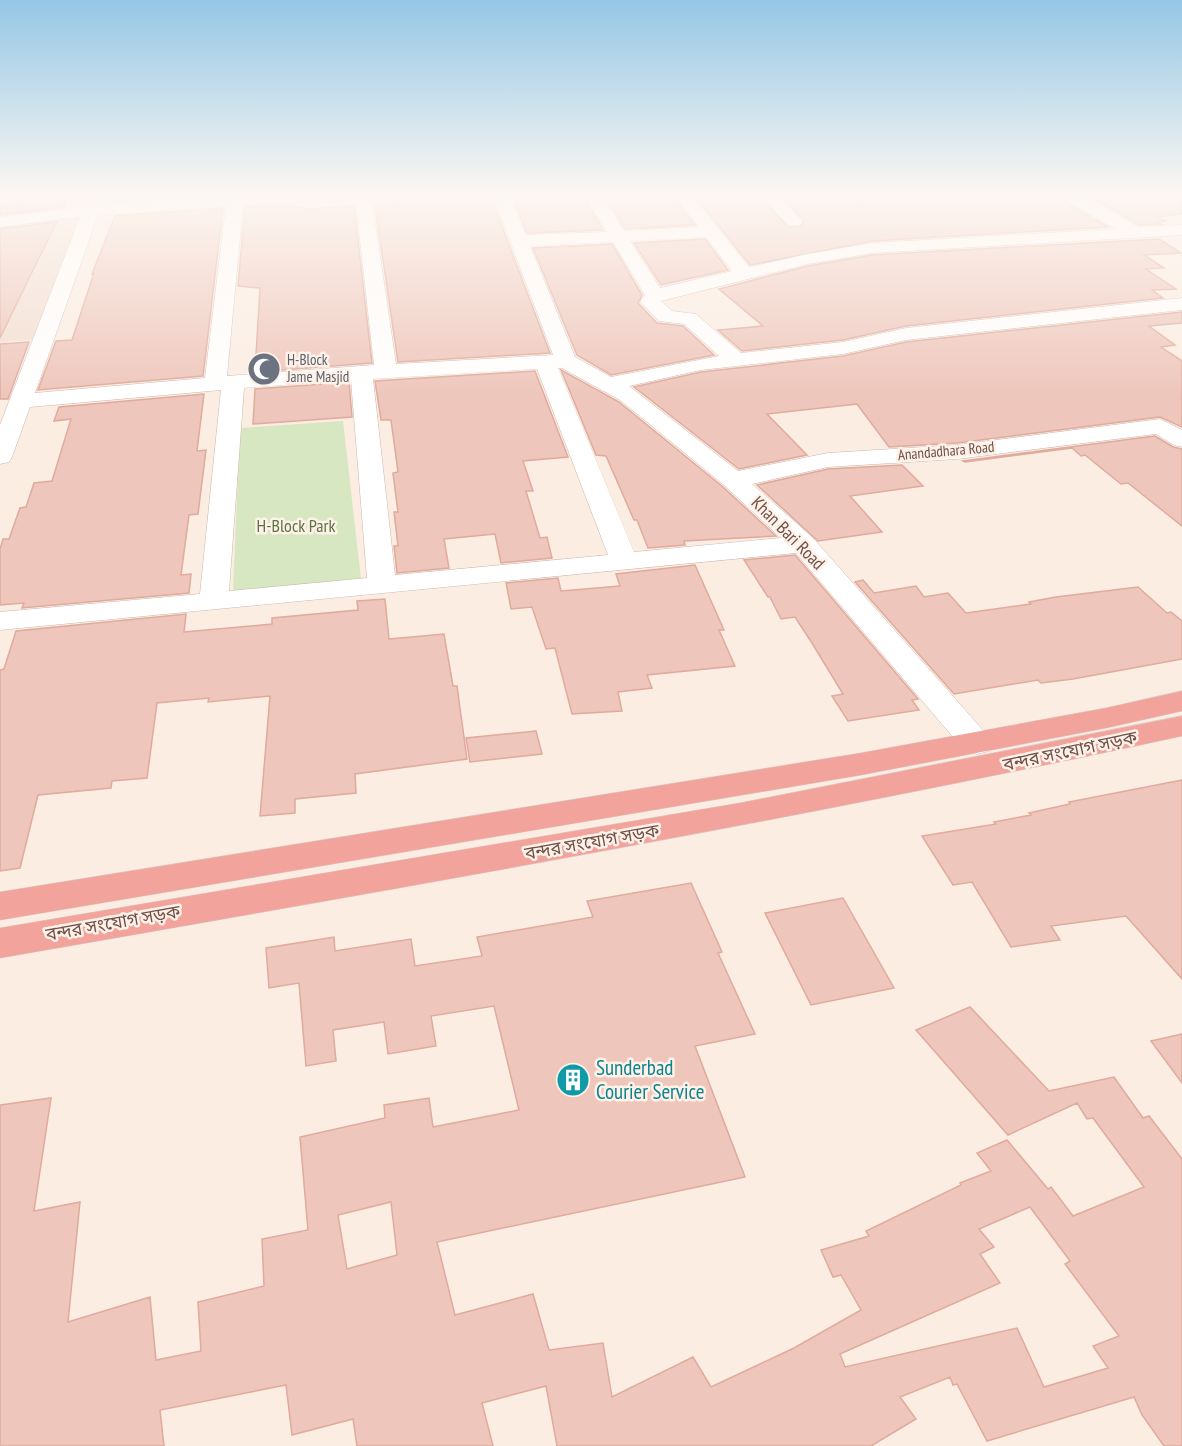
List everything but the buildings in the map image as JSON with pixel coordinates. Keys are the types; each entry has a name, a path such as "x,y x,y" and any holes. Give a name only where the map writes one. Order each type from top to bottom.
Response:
{"highway":[{"name":"বন্দর সংযোগ সড়ক","path":"0,906 977,744 1182,701"},
{"name":"বন্দর সংযোগ সড়ক","path":"0,943 731,818 1004,765 1182,726"}],"street":[{"path":"0,457 72,262"},
{"path":"214,601 231,262"},
{"path":"372,262 386,371"},
{"path":"525,262 556,361 624,561"},
{"path":"635,262 655,295"},
{"path":"735,262 745,275"},
{"path":"736,360 689,318 666,317 650,301 655,295 794,262"},
{"path":"608,384 701,364 843,348 906,334 1182,304"},
{"path":"21,400 386,371 556,361"},
{"name":"Khan Bari Road","path":"556,361 628,395 733,480 803,544 977,744"},
{"path":"361,373 382,585"},
{"name":"Anandadhara Road","path":"733,480 828,460 957,452 1160,426 1182,440"},
{"path":"0,621 803,544"}],"shaded area":[{"path":"0,262 64,262 32,340 0,342"}],"green space":[{"name":"H-Block Park","path":"343,421 361,579 233,591 240,428"}],"place":[{"name":"H-Block Jame Masjid","path":"264,369"},
{"name":"Sunderbad Courier Service","path":"573,1080"}]}
